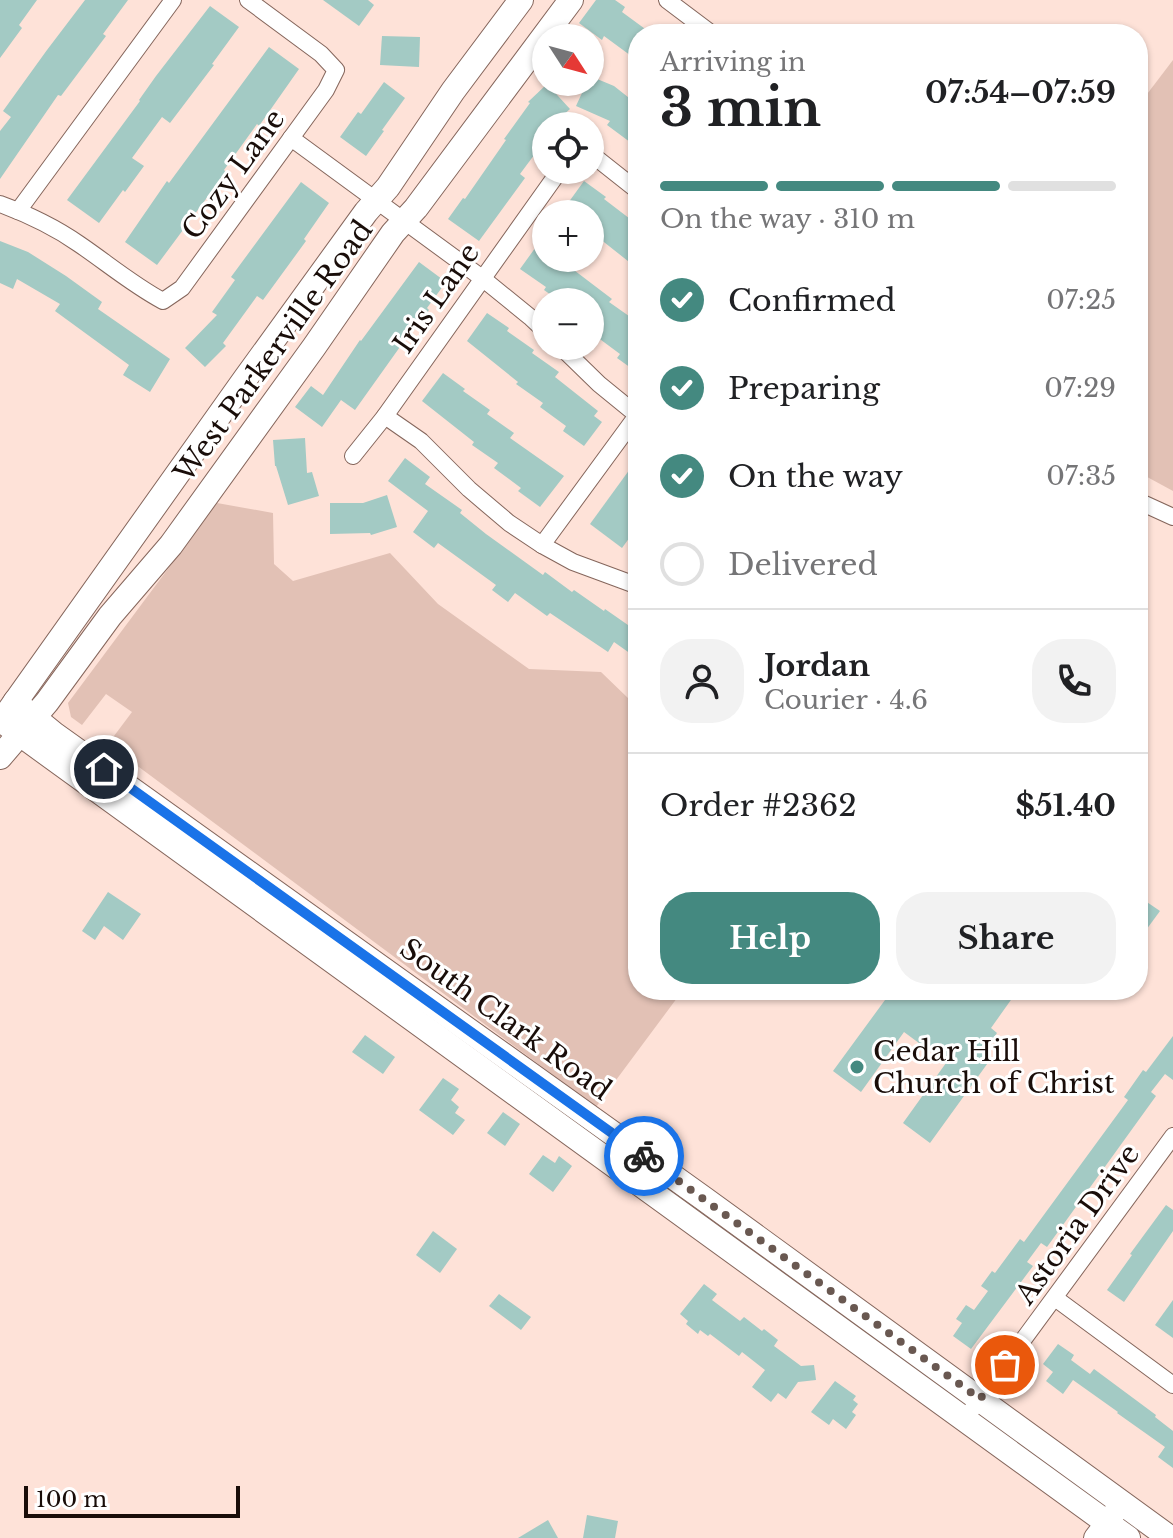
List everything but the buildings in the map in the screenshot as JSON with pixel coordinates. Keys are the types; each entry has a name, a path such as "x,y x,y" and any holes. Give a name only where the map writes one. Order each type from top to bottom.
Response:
{"main road":[{"name":"West Parkerville Road","path":"10,716 254,366 388,187 453,91 521,0"},
{"name":"West Parkerville Road","path":"10,716 110,616 171,545 393,233 426,196 571,0"},
{"path":"0,757 10,716"},
{"name":"South Clark Road","path":"10,716 54,734 980,1399 1128,1538"},
{"name":"South Clark Road","path":"10,716 688,1219 1108,1521 1170,1538"},
{"path":"688,1219 703,1198"},
{"path":"839,1328 854,1307"}],"street":[{"path":"0,204 18,211 173,0"},
{"name":"Cozy Lane","path":"18,211 76,242 145,292 163,301 182,288 326,90 336,70 321,54 248,0"},
{"path":"667,0 699,24"},
{"path":"291,138 482,278 532,319"},
{"path":"604,164 628,183"},
{"name":"Iris Lane","path":"353,456 385,416 550,184"},
{"path":"574,360 628,406"},
{"path":"385,416 421,441 509,523 573,562 628,582"},
{"path":"542,545 628,428"},
{"path":"1148,506 1173,517"},
{"name":"Astoria Drive","path":"965,1419 1170,1146"},
{"path":"1055,1298 1173,1385"}],"shaded area":[{"path":"1173,60 1173,491 1148,477 1148,93"},
{"path":"217,503 273,513 274,564 293,581 390,553 438,604 529,669 601,672 628,698 628,1000 676,1000 596,1107 108,744 132,712 106,694 82,725 71,717 68,703"}],"way so far":[{"path":"644,1156 980,1399 1005,1365"}],"place":[{"name":"Cedar Hill Church of Christ","path":"857,1067"}],"route":[{"path":"104,769 644,1156"}]}
